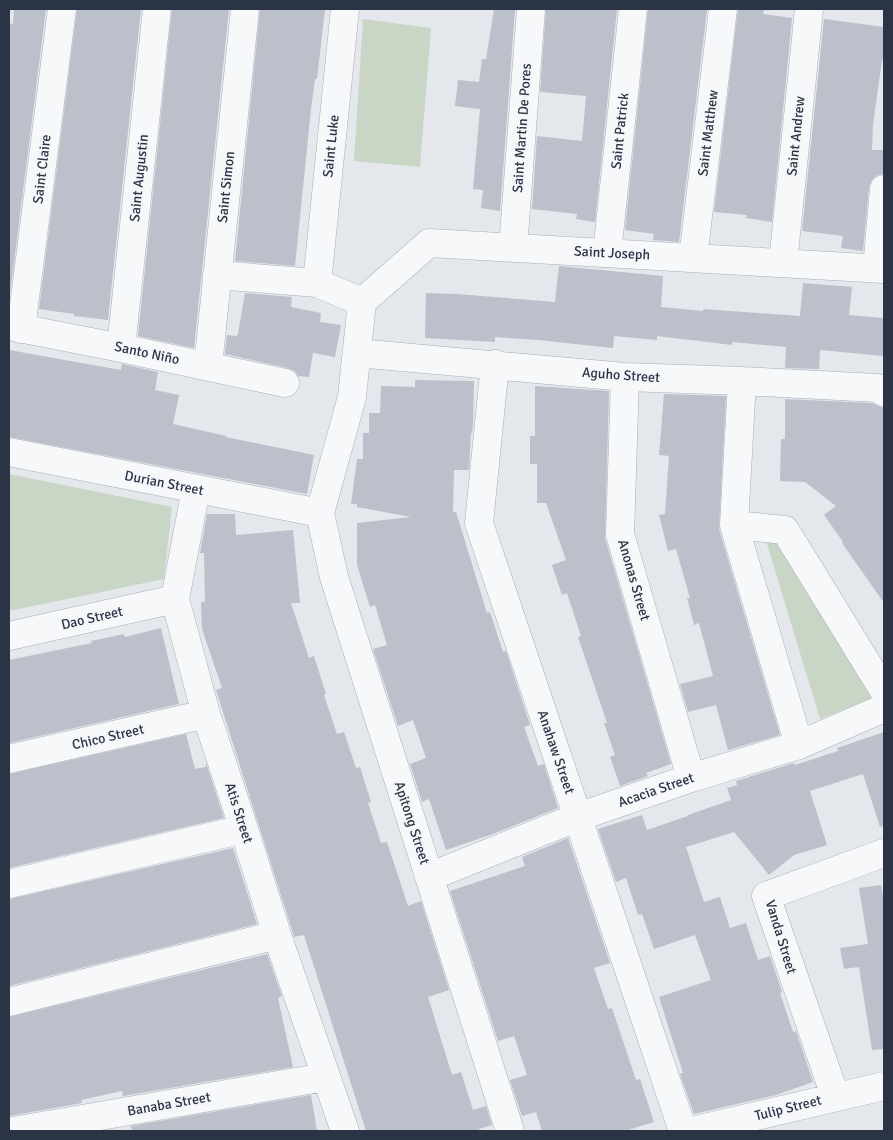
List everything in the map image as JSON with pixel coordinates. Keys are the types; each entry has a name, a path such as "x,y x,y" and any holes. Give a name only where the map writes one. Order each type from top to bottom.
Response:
{"street":[{"name":"Saint Claire","path":"15,328 62,9"},
{"name":"Saint Augustin","path":"121,348 157,9"},
{"name":"Saint Simon","path":"208,366 245,9"},
{"name":"Saint Luke","path":"317,284 345,9"},
{"name":"Saint Martin De Pores","path":"513,248 531,9"},
{"name":"Saint Patrick","path":"607,253 633,9"},
{"name":"Saint Matthew","path":"693,258 723,9"},
{"name":"Saint Andrew","path":"783,263 809,9"},
{"path":"881,268 884,189"},
{"name":"Saint Joseph","path":"362,302 429,243 881,268"},
{"path":"217,275 317,284 362,302 352,397 320,513"},
{"name":"Santo Niño","path":"15,328 208,366 285,384"},
{"name":"Aguho Street","path":"357,353 625,377 877,388 884,392"},
{"name":"Anahaw Street","path":"496,364 480,523 683,1131"},
{"name":"Anonas Street","path":"625,377 620,534 691,778"},
{"path":"742,381 734,525 799,745"},
{"name":"Durian Street","path":"9,452 320,513"},
{"name":"Atis Street","path":"196,489 174,598 206,714 277,935 344,1131"},
{"name":"Apitong Street","path":"320,513 334,577 510,1131"},
{"path":"734,525 785,530 884,691"},
{"name":"Dao Street","path":"9,636 174,598"},
{"name":"Acacia Street","path":"430,877 578,817 691,778 799,745 884,708"},
{"name":"Chico Street","path":"9,759 206,714"},
{"path":"9,884 244,829"},
{"name":"Vanda Street","path":"835,1096 766,896 884,853"},
{"path":"9,1002 277,935"},
{"name":"Banaba Street","path":"13,1131 325,1077"},
{"name":"Tulip Street","path":"692,1131 884,1086"}],"green space":[{"path":"363,19 431,28 420,167 354,161"},
{"path":"9,474 172,507 164,579 9,611"},
{"path":"764,534 783,534 884,693 820,719"}],"building":[{"path":"14,9 46,9 9,302 9,23 13,24"},
{"path":"77,9 141,9 108,320 39,309"},
{"path":"172,9 229,9 194,348 138,336"},
{"path":"260,9 325,9 317,79 315,79 311,109 295,266 235,261"},
{"path":"494,9 515,9 500,211 481,208 483,190 473,189 480,109 455,106 458,80 479,82 482,59 486,59"},
{"path":"546,9 617,9 595,222 576,219 577,214 532,209 537,136 582,141 586,96 540,92"},
{"path":"648,9 707,10 679,242 653,240 654,234 625,230"},
{"path":"738,9 764,9 763,14 792,18 772,222 746,218 747,215 714,212"},
{"path":"824,19 884,27 884,60 882,60 873,124 872,150 884,150 884,174 877,175 869,187 863,251 841,248 843,236 802,231"},
{"path":"559,266 663,276 661,307 703,311 703,309 800,316 803,283 852,287 849,315 884,318 884,356 820,350 819,369 785,368 786,347 732,342 732,345 657,336 657,340 614,336 613,348 495,337 495,342 425,338 426,293 555,302"},
{"path":"245,293 292,297 291,307 321,313 320,322 341,325 335,357 313,353 309,377 298,376 295,371 288,368 225,354 227,335 237,336 238,334"},
{"path":"9,350 121,370 122,364 158,372 155,390 179,395 173,424 314,455 307,494 9,437"},
{"path":"415,380 474,381 469,470 454,470 453,512 456,512 487,613 490,612 503,652 506,651 530,725 524,727 538,766 544,764 558,808 493,834 446,850 429,799 422,802 410,764 426,758 413,720 398,726 373,649 387,645 375,605 370,607 357,565 357,523 411,517 357,507 357,504 351,504 357,459 363,459 363,433 369,433 369,413 380,413 381,386 415,387"},
{"path":"535,386 609,391 605,538 671,764 646,773 648,776 620,786 610,757 615,755 604,723 607,723 578,637 581,636 567,593 562,595 552,565 566,560 546,503 537,503 537,464 530,464 530,436 535,436"},
{"path":"664,394 726,396 719,529 780,735 728,750 716,705 688,712 680,684 713,676 699,623 694,625 687,598 690,598 676,549 668,551 659,515 665,514 669,456 659,455"},
{"path":"785,399 872,403 884,408 884,603 824,515 836,506 805,482 780,481 781,439 785,439"},
{"path":"207,514 235,514 236,535 293,530 300,603 291,603 309,658 314,656 337,734 344,732 356,768 360,767 371,802 368,803 381,843 387,842 408,906 421,901 449,990 428,997 452,1075 461,1072 473,1110 486,1106 492,1125 479,1129 480,1131 366,1131 304,935 294,937 216,690 222,688 202,629 201,602 205,602 204,553 200,553"},
{"path":"161,628 179,704 9,743 9,660 92,643 91,641 124,634 125,637"},
{"path":"884,732 884,826 880,827 863,774 810,791 827,845 794,855 769,875 734,832 686,847 704,902 720,897 730,928 746,923 758,960 770,956 793,1032 796,1031 813,1082 776,1095 694,1114 680,1074 683,1073 659,997 711,980 695,935 654,949 642,914 638,915 626,878 616,882 598,829 642,815 647,830 731,800 727,788 737,785 736,781 838,751 837,748"},
{"path":"186,734 195,769 206,767 206,763 224,818 9,868 9,774"},
{"path":"568,838 610,963 594,968 608,1009 612,1008 636,1080 640,1079 654,1122 625,1131 542,1131 536,1112 522,1116 510,1080 527,1075 514,1036 498,1041 450,891 525,866 522,857"},
{"path":"233,848 257,924 9,986 9,899"},
{"path":"881,885 884,901 884,1049 872,1050 859,967 844,969 840,948 868,944 859,888"},
{"path":"267,954 282,996 278,998 293,1067 123,1096 122,1091 81,1100 82,1103 9,1116 9,1017"},
{"path":"311,1095 317,1131 132,1131 131,1126"}]}
